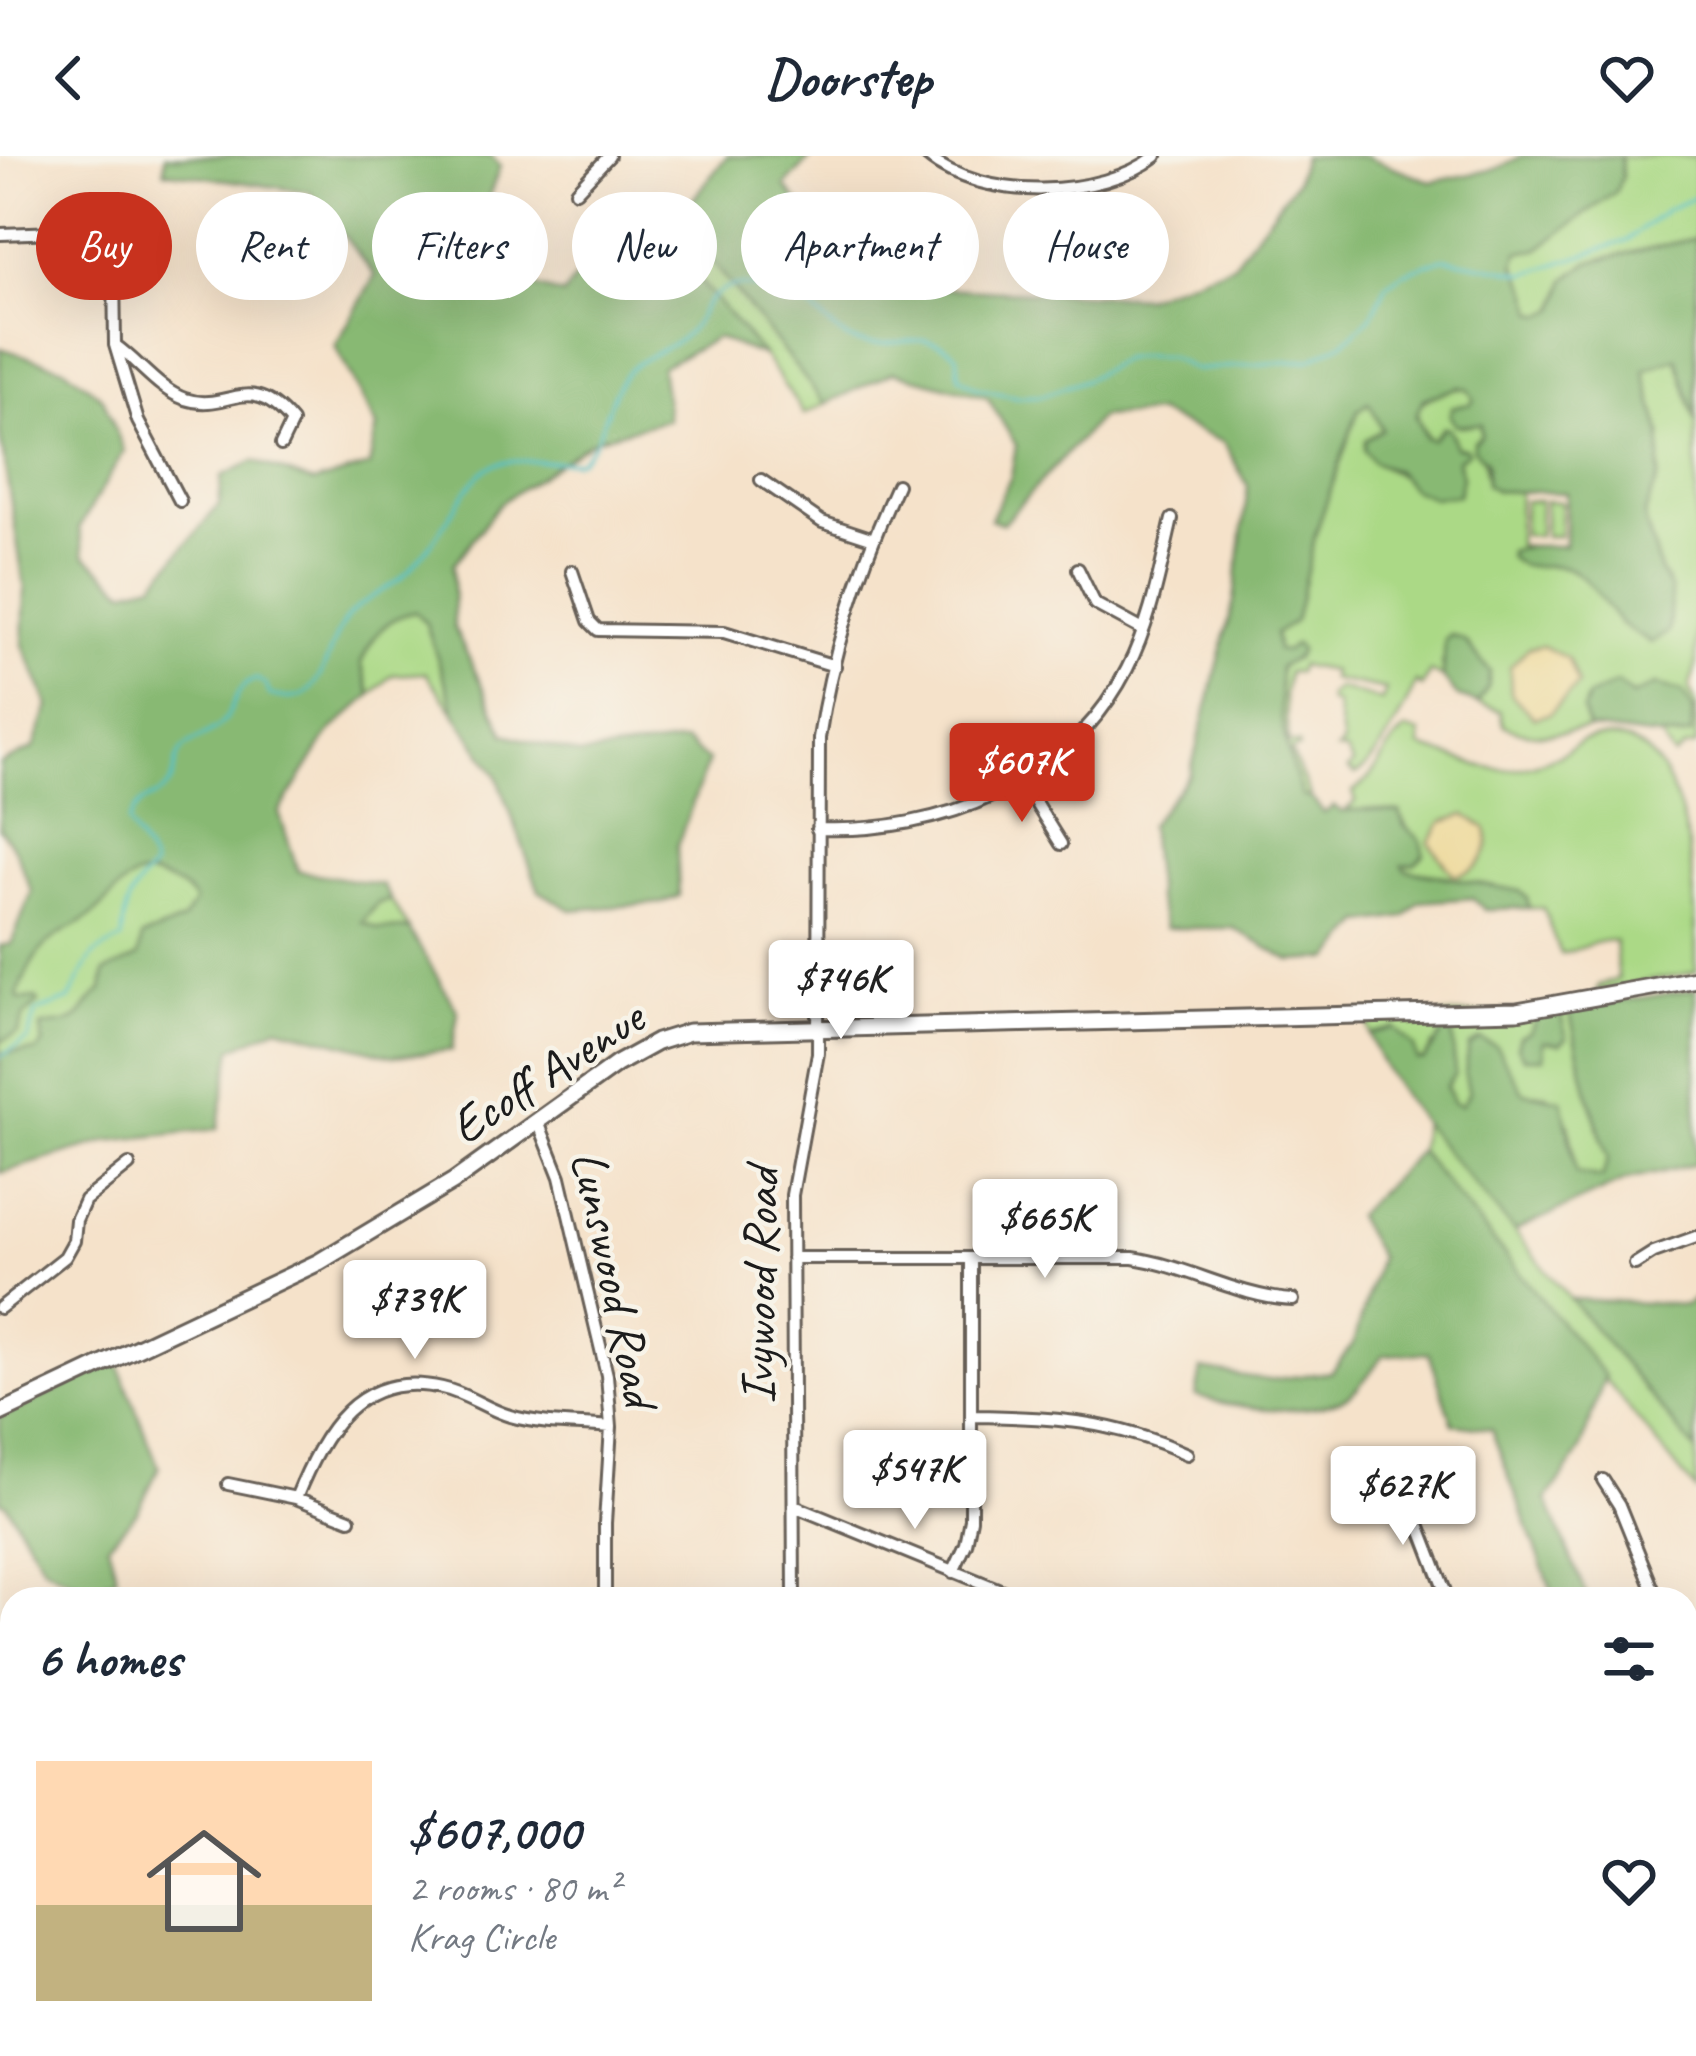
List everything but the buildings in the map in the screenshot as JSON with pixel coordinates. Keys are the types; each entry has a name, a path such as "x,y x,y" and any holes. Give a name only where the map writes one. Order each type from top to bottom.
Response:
{"street":[{"path":"576,191 609,156"},
{"path":"927,156 972,181 1051,187 1113,180 1156,156"},
{"path":"0,234 89,231 109,236 116,345 137,421 180,501"},
{"path":"116,345 181,398 202,402 248,394 265,399 292,422 281,445"},
{"path":"761,480 821,522 874,539"},
{"name":"Ivywood Road","path":"794,1587 793,1182 815,1082 819,738 835,666 874,539 897,485"},
{"path":"817,829 873,829 923,821 976,804 1022,781 1067,747 1100,712 1126,669 1143,630 1172,519"},
{"path":"1078,569 1095,604 1143,630"},
{"path":"572,571 595,628 724,632 835,666"},
{"path":"1022,781 1061,844"},
{"name":"Ecoff Avenue","path":"0,1413 319,1262 454,1181 617,1064 674,1036 707,1029 1517,1011 1696,980"},
{"name":"Lunswood Road","path":"537,1119 553,1152 566,1199 607,1375 611,1427 605,1587"},
{"path":"0,1308 65,1257 85,1200 129,1165"},
{"path":"1635,1264 1696,1237"},
{"path":"792,1258 1132,1258 1177,1267 1258,1296 1293,1300"},
{"path":"953,1572 971,1519 971,1258"},
{"path":"296,1498 314,1454 334,1424 365,1397 396,1387 443,1388 520,1418 611,1427"},
{"path":"973,1416 1094,1422 1186,1454"},
{"path":"1402,1480 1443,1587"},
{"path":"1603,1480 1619,1505 1653,1587"},
{"path":"228,1484 296,1498 350,1520"},
{"path":"794,1506 991,1587"}],"green space":[{"path":"165,156 491,156 500,166 491,192 372,192 372,272 348,241 348,192 310,192 164,171"},
{"path":"727,156 812,156 785,186 790,192 741,192 741,298 717,267 717,192 699,192"},
{"path":"1303,156 1365,156 1432,182 1496,169 1522,156 1620,156 1622,177 1615,192 1537,250 1519,252 1515,264 1535,312 1544,315 1557,309 1566,280 1589,262 1696,238 1696,423 1677,358 1644,370 1661,434 1659,476 1644,516 1660,571 1671,590 1669,632 1651,643 1619,621 1573,571 1522,565 1509,557 1509,551 1528,546 1565,546 1566,493 1496,491 1486,485 1487,462 1473,449 1481,424 1456,425 1450,416 1452,407 1471,404 1474,399 1467,389 1459,387 1423,399 1416,416 1425,437 1432,440 1444,427 1449,428 1456,447 1466,448 1468,452 1457,460 1462,477 1458,495 1433,497 1412,489 1395,470 1373,462 1364,450 1365,440 1382,429 1369,403 1358,410 1316,532 1295,621 1275,634 1277,650 1295,644 1300,650 1280,667 1280,701 1291,764 1302,796 1311,798 1324,813 1334,806 1342,812 1400,812 1404,826 1420,840 1424,855 1414,864 1403,865 1406,870 1520,891 1529,908 1485,909 1473,898 1419,902 1405,917 1362,923 1331,959 1290,961 1233,928 1165,928 1156,897 1149,825 1190,774 1234,601 1248,486 1224,443 1157,413 1100,417 1003,523 990,519 1011,477 1016,445 987,397 893,372 825,404 743,300 979,300 979,290 1003,291 1003,300 1169,300 1169,288 1233,264 1296,181"},
{"path":"1620,156 1696,156 1696,238 1589,262 1566,280 1540,361 1395,258 1622,177"},
{"path":"717,267 825,404 804,414 764,356 716,300"},
{"path":"372,281 372,300 548,300 548,291 563,295 572,283 572,300 716,300 764,356 716,338 661,367 668,419 595,439 500,503 453,565 454,627 505,734 580,755 685,742 708,761 677,846 679,896 662,903 571,910 539,891 497,775 456,715 426,623 415,612 395,618 375,637 361,663 371,695 329,733 279,813 298,871 382,885 391,900 378,903 362,922 378,929 409,929 458,1012 452,1050 393,1056 278,1027 232,1049 218,1129 108,1141 0,1173 0,1053 37,1051 43,1044 41,1027 77,1018 102,990 105,972 138,957 142,937 182,921 195,902 170,882 153,876 133,878 94,914 38,953 17,996 39,1002 24,1016 18,1033 0,1042 0,946 11,944 32,892 15,850 0,829 0,764 34,748 49,706 23,645 25,590 0,435 0,348 65,368 103,398 124,451 79,528 84,555 125,590 154,583 219,505 222,476 254,461 314,483 369,466 377,427 335,346"},
{"path":"1677,357 1696,423 1696,666 1689,688 1696,704 1696,746 1674,757 1661,737 1679,737 1633,697 1609,687 1583,711 1588,729 1534,734 1513,730 1503,725 1500,711 1477,703 1488,687 1490,672 1465,641 1442,662 1443,678 1430,672 1422,687 1416,682 1381,748 1355,775 1348,770 1353,764 1346,751 1337,750 1343,744 1336,704 1329,702 1329,696 1338,688 1382,701 1386,690 1331,679 1332,671 1300,665 1297,672 1288,672 1284,695 1289,744 1299,744 1291,751 1311,798 1302,796 1287,749 1280,701 1279,667 1295,658 1277,650 1275,633 1295,620 1316,532 1358,411 1369,403 1382,429 1373,462 1421,490 1458,495 1462,477 1457,460 1467,452 1456,447 1453,435 1443,427 1431,441 1418,409 1427,399 1467,389 1474,398 1461,426 1481,424 1485,474 1496,491 1519,492 1518,545 1528,546 1510,551 1533,564 1565,567 1581,576 1621,624 1668,582 1660,571 1644,516 1659,476 1661,434 1643,369"},
{"path":"1524,501 1540,501 1539,536 1523,535"},
{"path":"1545,501 1561,502 1560,536 1545,536"},
{"path":"415,612 426,623 456,715 426,673 392,675 371,695 361,663 370,645 388,623"},
{"path":"1451,635 1465,641 1490,672 1488,687 1477,703 1458,697 1443,678 1445,640"},
{"path":"1617,683 1632,696 1655,685 1681,691 1693,709 1691,735 1588,729 1583,711 1588,697"},
{"path":"1406,730 1420,733 1420,747 1501,769 1542,761 1587,740 1623,740 1650,756 1669,784 1682,820 1694,902 1696,972 1597,991 1599,985 1618,979 1615,941 1560,954 1543,908 1529,908 1527,898 1406,870 1402,866 1408,830 1399,812 1347,809 1356,801 1353,792"},
{"path":"139,867 249,883 0,1083 0,1003 21,966 92,891"},
{"path":"391,900 409,929 378,929 361,922 379,903"},
{"path":"1696,989 1696,1164 1627,1180 1514,1231 1410,1107 1370,1034 1394,1028 1414,1047 1417,1060 1424,1060 1445,1030 1452,1028 1455,1074 1446,1087 1453,1102 1461,1105 1469,1093 1465,1075 1469,1046 1480,1039 1496,1046 1523,1092 1562,1100 1576,1173 1602,1178 1608,1159 1569,1009"},
{"path":"1569,1009 1608,1159 1602,1178 1576,1173 1569,1124 1546,1094 1523,1093 1515,1084 1465,1075 1469,1093 1461,1106 1453,1103 1432,1046 1424,1060 1416,1061 1394,1028 1370,1034 1367,1019"},
{"path":"1537,1016 1561,1016 1567,1038 1560,1044 1543,1041 1544,1058 1524,1058 1517,1047 1520,1037 1530,1032"},
{"path":"1423,1121 1696,1451 1696,1491 1419,1151"},
{"path":"1419,1151 1605,1376 1580,1451 1547,1500 1583,1587 1550,1587 1491,1429 1453,1424 1429,1353 1383,1355 1353,1392 1320,1406 1254,1408 1196,1396 1201,1369 1268,1380 1331,1372 1354,1343 1379,1257 1356,1216"},
{"path":"1696,1298 1696,1451 1570,1299 1685,1305"},
{"path":"117,1361 159,1468 137,1512 108,1544 117,1576 98,1587 83,1587 43,1566 6,1504 0,1502 0,1417"}],"sand":[{"path":"1543,646 1568,659 1578,685 1549,714 1534,718 1511,694 1510,667 1528,648"},
{"path":"1465,815 1485,827 1488,844 1477,865 1454,875 1429,843 1442,822"}],"waterway":[{"path":"0,1057 28,1039 36,1012 69,1000 94,955 122,939 130,900 153,868 128,823 138,806 169,785 183,749 223,722 250,682 257,679 270,695 290,698 315,685 343,623 409,571 478,476 502,463 581,459 595,441 622,378 638,363 682,338 710,300 723,291 746,286 795,298 854,341 932,341 957,355 959,377 977,388 1016,397 1041,396 1085,380 1122,359 1140,356 1169,357 1195,370 1309,360 1344,342 1371,317 1387,284 1403,273 1444,258 1526,274 1626,241 1666,210 1696,197"}]}
